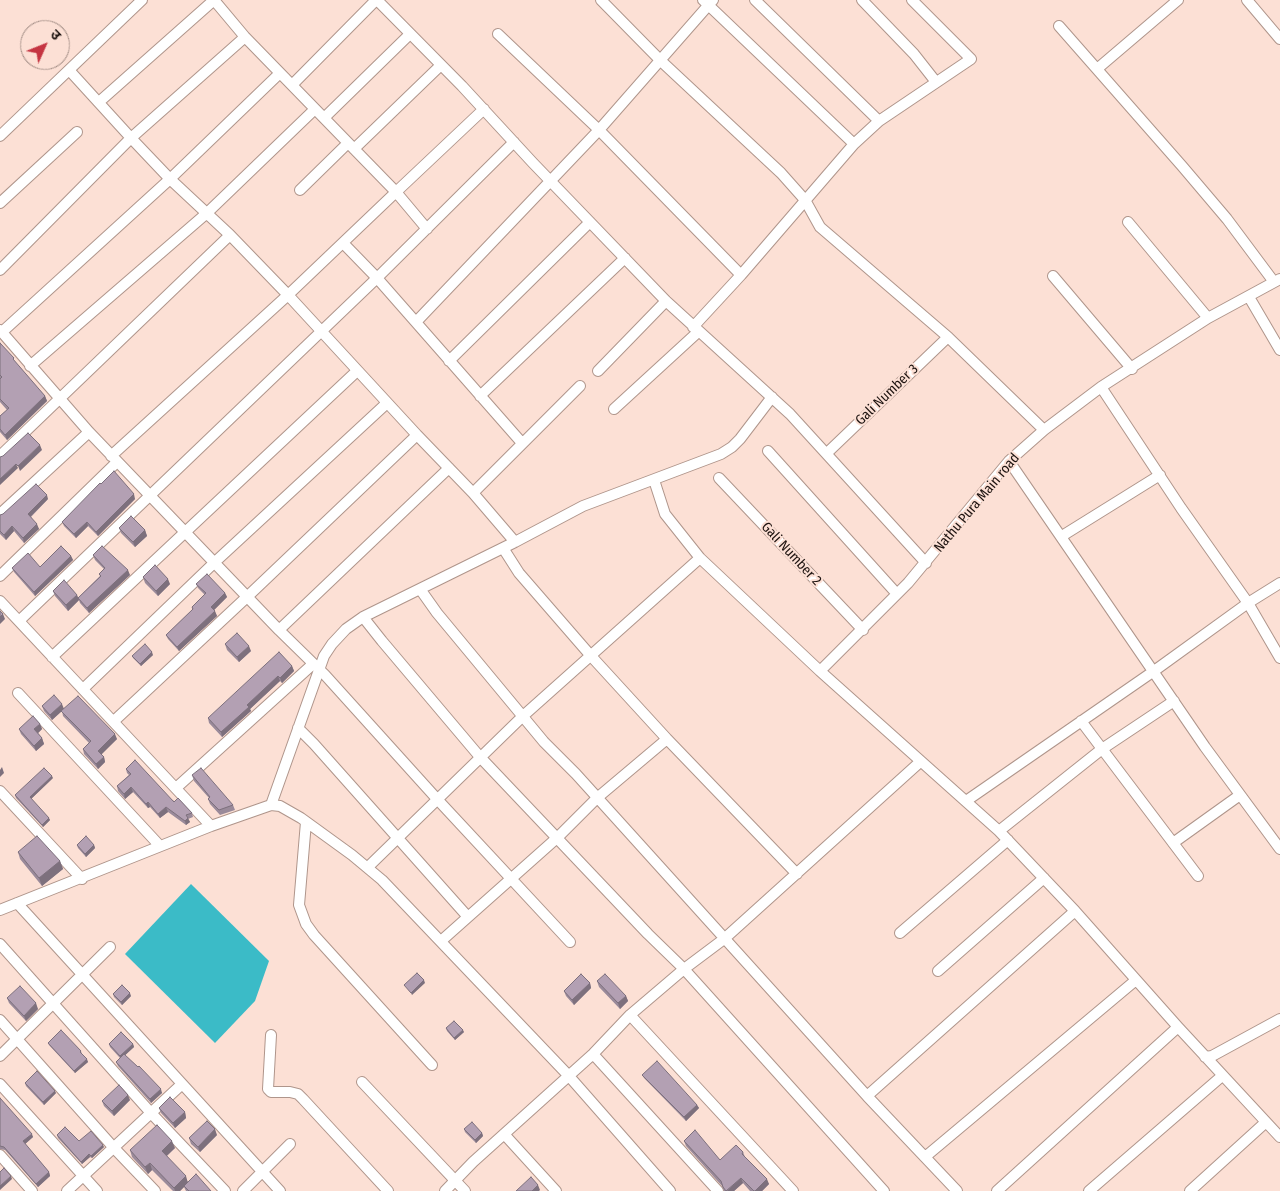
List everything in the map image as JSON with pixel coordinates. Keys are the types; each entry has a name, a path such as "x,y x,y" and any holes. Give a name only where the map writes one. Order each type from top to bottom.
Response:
{"street":[{"path":"70,69 142,0"},
{"path":"98,102 214,0 245,37 396,192 427,229"},
{"path":"292,85 376,0 484,109 666,301 790,414 926,563"},
{"path":"601,0 661,61 781,172 805,200 820,227 948,336 1044,430"},
{"path":"755,0 879,121"},
{"path":"862,0 914,54 936,82"},
{"path":"614,409 696,329 854,144 879,121 971,59 912,0"},
{"path":"1097,69 1178,0"},
{"path":"1247,0 1280,39"},
{"path":"416,322 599,130 661,61 708,2 854,144"},
{"path":"1059,26 1227,219 1277,280"},
{"path":"324,118 410,34"},
{"path":"498,34 599,130 741,275"},
{"path":"0,270 131,138 245,37"},
{"path":"300,190 440,65"},
{"path":"0,136 69,70 170,179 230,235 288,295 473,493 516,542"},
{"path":"280,73 170,179 1,331 58,399 248,596 278,630 336,686 437,799 570,942"},
{"path":"30,366 207,213 315,108"},
{"path":"0,576 114,459 484,109"},
{"path":"0,203 78,132"},
{"path":"19,621 377,278 514,142"},
{"path":"449,360 590,222"},
{"path":"1128,222 1208,318"},
{"path":"0,456 230,235"},
{"path":"343,244 377,278 522,443"},
{"path":"480,396 625,258"},
{"path":"1053,276 1132,369"},
{"name":"Nathu Pura Main road","path":"820,672 863,630 926,563 1009,461 1044,430 1101,387 1132,369 1208,318 1277,280"},
{"path":"1249,296 1280,350"},
{"path":"598,371 666,301"},
{"name":"Gali Number 3","path":"827,454 948,336"},
{"path":"52,657 357,371"},
{"path":"473,493 580,386"},
{"path":"1101,387 1248,603 1280,658"},
{"path":"276,806 324,656 346,628 423,594 582,506 655,482 721,454 732,448 740,440 774,399"},
{"path":"83,689 215,562 387,403"},
{"path":"0,514 89,432"},
{"path":"114,721 417,435"},
{"path":"768,452 897,594"},
{"path":"1009,461 1240,796 1280,849"},
{"path":"278,630 449,468"},
{"path":"1062,536 1160,476"},
{"name":"Gali Number 2","path":"719,478 863,630"},
{"path":"655,482 665,514 700,558 820,672 999,831 1075,911 1222,1076 1280,1137"},
{"path":"504,550 519,573 591,656 797,874"},
{"path":"368,867 523,716 700,558"},
{"path":"966,801 1154,671 1248,603 1280,583"},
{"path":"423,594 544,742 598,798 867,1096 957,1191"},
{"path":"0,601 211,826"},
{"path":"366,620 480,757 648,934 684,969 884,1191"},
{"path":"176,788 319,669"},
{"path":"18,693 160,846"},
{"path":"999,831 1102,749 1174,701"},
{"path":"1081,721 1198,876"},
{"path":"300,730 468,917"},
{"path":"441,941 667,738"},
{"path":"445,1191 504,1134 593,1054 630,1015 684,969 724,939 920,762"},
{"path":"0,790 82,878"},
{"path":"1173,843 1240,796"},
{"path":"8,907 211,826 276,806 303,820 368,867 382,880 568,1075 670,1191"},
{"path":"303,820 299,905 306,924 432,1065"},
{"path":"900,933 1008,840"},
{"path":"938,971 1044,878"},
{"path":"0,898 82,974 181,1085 280,1191"},
{"path":"867,1096 1075,911"},
{"path":"0,944 151,1113 225,1191"},
{"path":"0,1056 110,947"},
{"path":"925,1157 1136,980"},
{"path":"630,1015 793,1191"},
{"path":"1205,1057 1212,1056 1280,1019"},
{"path":"0,1020 17,1041 155,1191"},
{"path":"997,1191 1178,1027"},
{"path":"271,1035 268,1089 271,1092 298,1094 388,1191"},
{"path":"593,1054 718,1191"},
{"path":"1089,1191 1222,1076"},
{"path":"362,1082 465,1191"},
{"path":"0,1084 97,1191"},
{"path":"67,1191 181,1085"},
{"path":"1190,1191 1266,1122"},
{"path":"504,1134 556,1191"},
{"path":"243,1191 290,1144"},
{"path":"0,1155 32,1191"}],"water":[{"path":"191,884 269,961 255,1001 215,1043 125,954"}],"building":[{"path":"0,343 45,396 5,435 0,429 0,416 9,408 0,399 0,379 2,377 0,375"},
{"path":"28,433 40,445 18,466 16,464 0,479 0,457"},
{"path":"114,471 134,494 96,532 87,522 74,534 62,522"},
{"path":"36,484 47,495 28,514 37,524 23,538 12,526 4,535 0,531 0,515"},
{"path":"131,516 145,530 133,542 119,528"},
{"path":"61,546 71,556 34,592 12,568 28,553 40,567"},
{"path":"102,546 128,570 87,608 78,598 101,576 99,574 105,568 93,555"},
{"path":"155,565 168,579 156,591 143,577"},
{"path":"207,574 225,593 211,607 215,611 177,647 166,635 193,609 192,607 206,593 196,584"},
{"path":"64,580 77,595 66,605 53,591"},
{"path":"237,633 249,646 237,657 225,644"},
{"path":"145,644 152,652 140,664 132,656"},
{"path":"279,652 292,666 280,678 278,676 247,705 249,707 221,732 208,718"},
{"path":"54,695 62,704 50,715 42,706"},
{"path":"78,696 115,734 98,751 104,757 96,764 83,749 91,741 61,711"},
{"path":"33,716 40,724 34,729 42,738 34,746 19,729"},
{"path":"135,760 174,802 178,798 192,813 186,815 188,818 185,821 166,807 158,814 131,787 124,794 117,786 131,774 126,769"},
{"path":"44,768 52,776 30,797 49,818 42,825 15,795"},
{"path":"201,768 233,805 219,810 208,799 210,797 192,775"},
{"path":"37,836 60,861 39,878 18,852"},
{"path":"86,836 94,845 85,854 77,845"},
{"path":"417,973 424,980 411,993 404,985"},
{"path":"581,974 590,983 572,1000 564,991"},
{"path":"605,974 626,996 618,1003 597,981"},
{"path":"122,985 130,993 121,1002 113,994"},
{"path":"20,986 36,1003 24,1016 7,998"},
{"path":"454,1021 463,1030 454,1038 446,1028"},
{"path":"61,1030 87,1059 74,1071 48,1043"},
{"path":"121,1032 133,1044 120,1056 109,1044"},
{"path":"124,1054 139,1066 161,1089 150,1099 116,1062"},
{"path":"657,1061 697,1105 684,1117 642,1075"},
{"path":"37,1071 55,1091 43,1102 25,1083"},
{"path":"119,1085 128,1095 112,1111 102,1101"},
{"path":"170,1097 185,1112 173,1123 159,1108"},
{"path":"0,1098 32,1134 23,1141 49,1172 36,1184 4,1147 0,1146"},
{"path":"207,1121 215,1129 198,1147 189,1138"},
{"path":"472,1122 482,1133 475,1140 464,1129"},
{"path":"157,1125 172,1141 162,1151 186,1176 174,1188 150,1163 145,1167 130,1150"},
{"path":"65,1127 79,1141 91,1131 103,1145 81,1162 57,1135"},
{"path":"695,1130 720,1160 736,1145 743,1152 742,1154 767,1179 754,1191 741,1178 726,1191 721,1181 684,1141"},
{"path":"4,1168 11,1176 0,1186 0,1172"},
{"path":"196,1174 211,1191 189,1191 184,1186"},
{"path":"531,1177 538,1185 532,1191 516,1191"}]}
